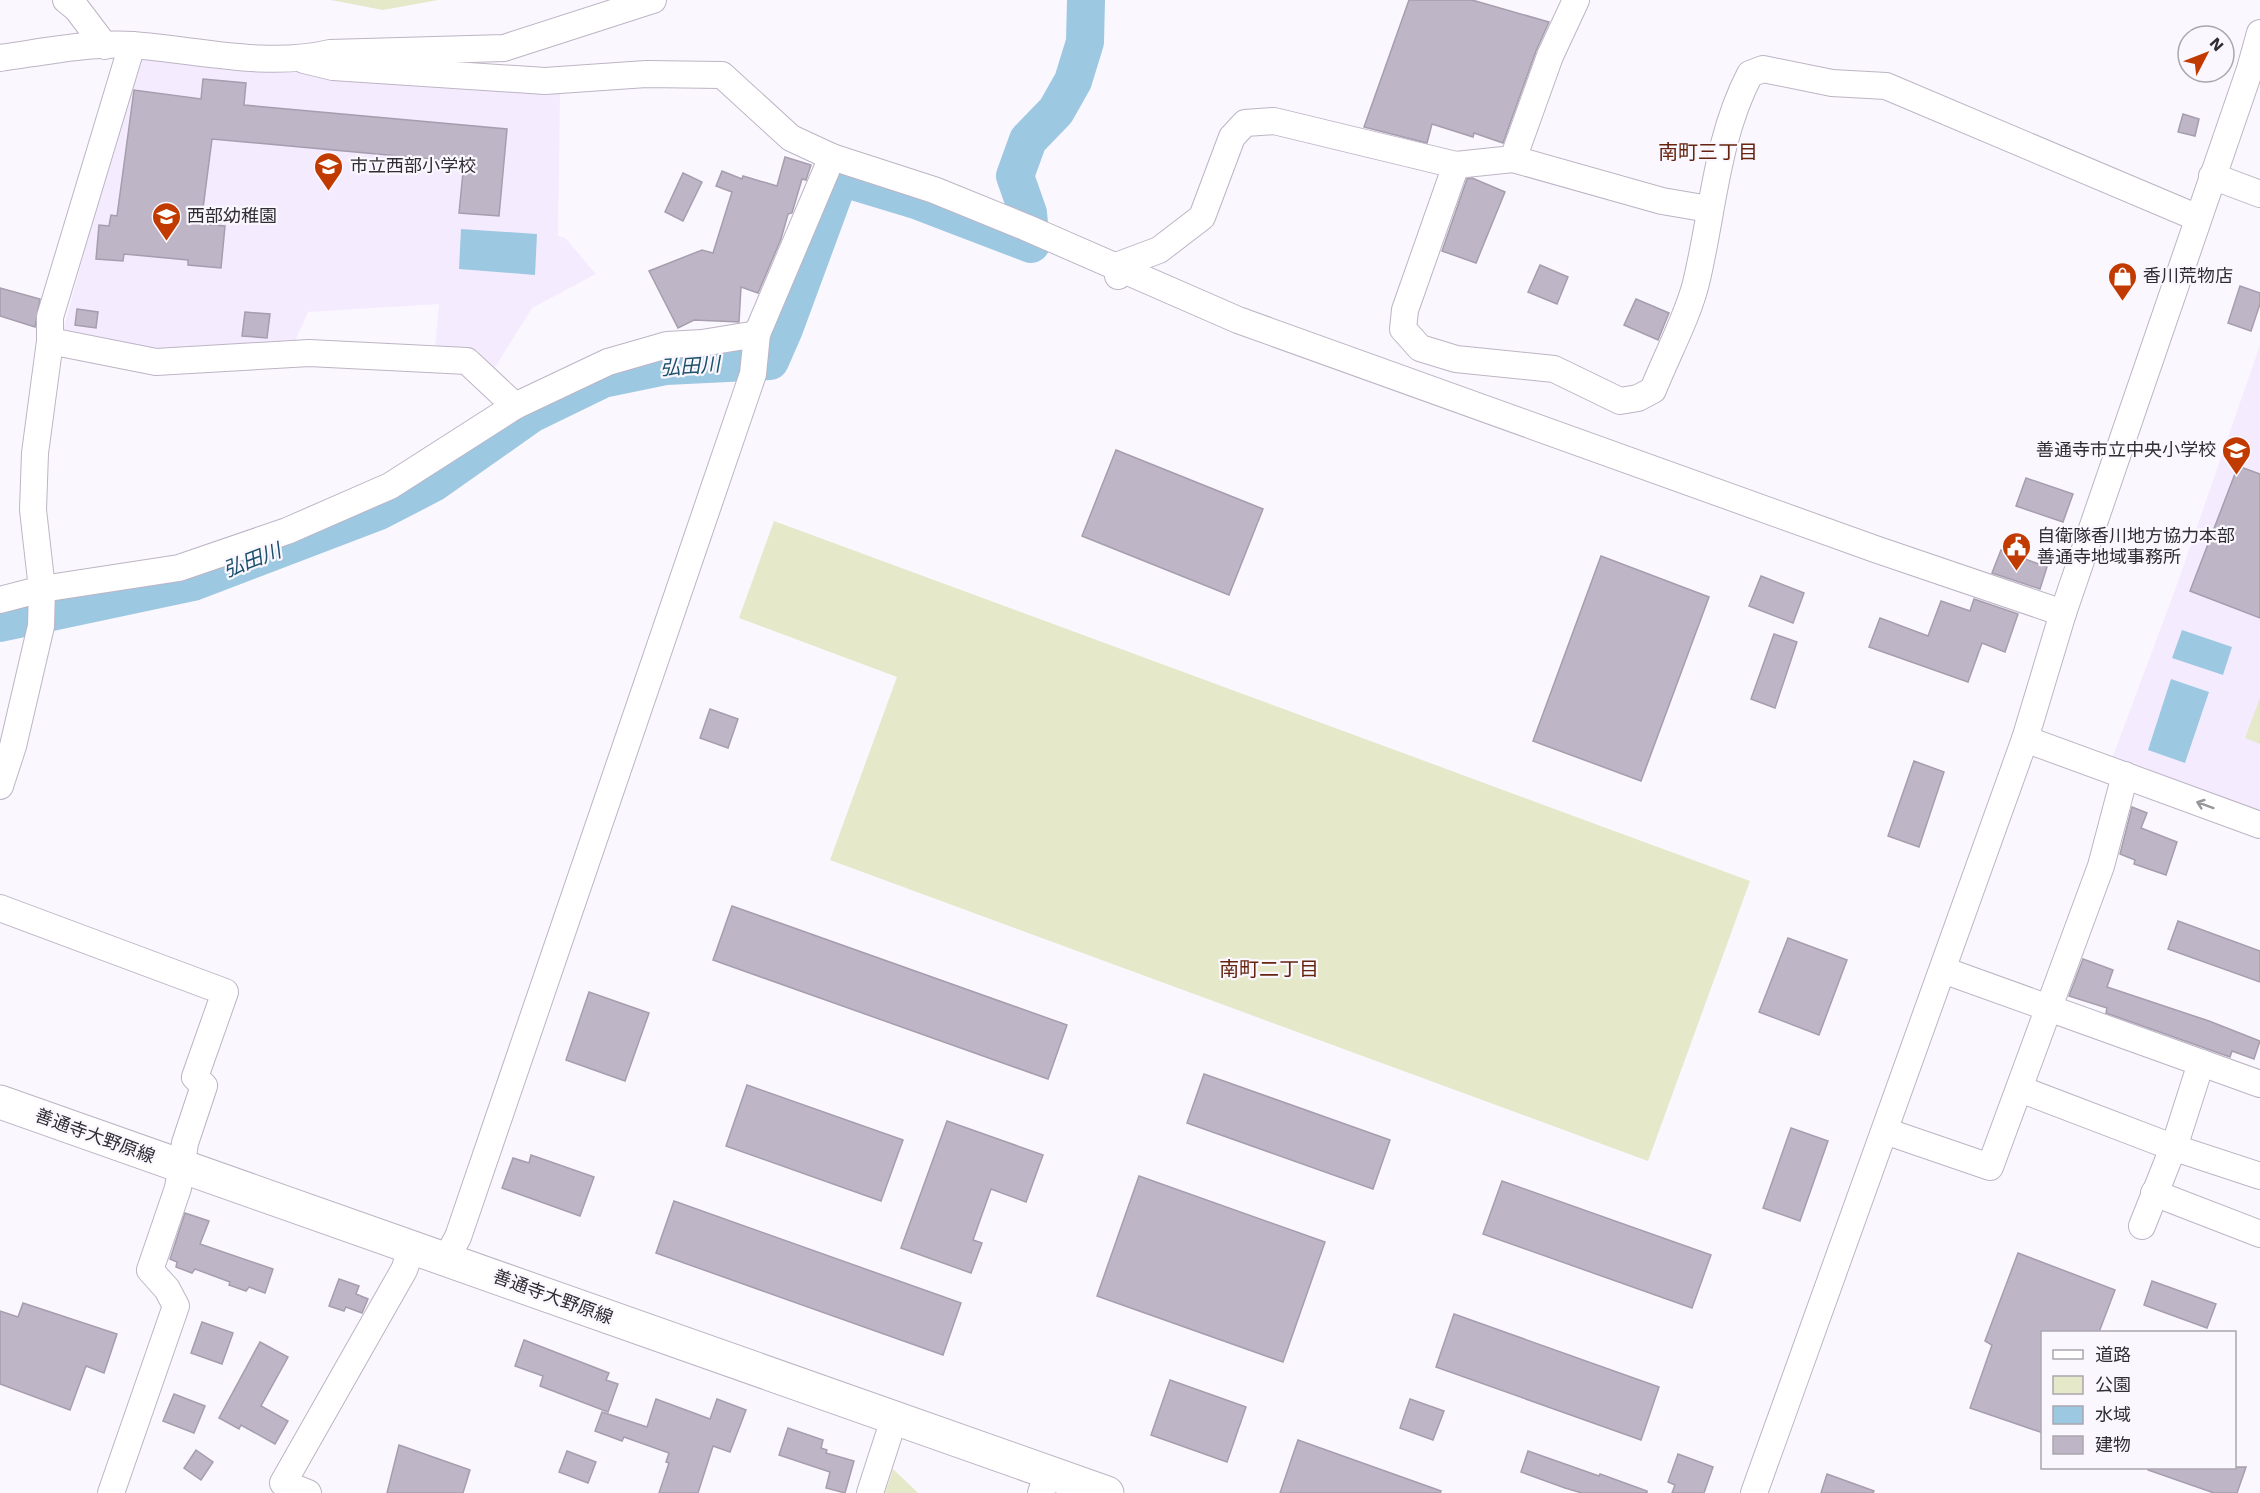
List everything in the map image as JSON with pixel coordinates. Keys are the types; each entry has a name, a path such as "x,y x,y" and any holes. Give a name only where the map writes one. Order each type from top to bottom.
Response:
{"main road":[{"name":"善通寺大野原線","path":"0,1102 894,1419 1044,1483 1107,1493"}],"street":[{"path":"66,0 77,9 105,46"},
{"path":"304,60 330,53 504,48 653,0"},
{"path":"1513,159 1550,56 1576,0"},
{"path":"1754,1493 2025,739 2063,613 2212,176 2255,71 2260,33"},
{"path":"0,786 13,746 42,605 33,510 35,453 50,341 50,317 132,45"},
{"path":"0,58 132,45 178,51 304,60 333,67 545,81 646,75 722,75 791,138 832,157 934,190 1118,276 1166,291 1238,320 1875,549 2063,613"},
{"path":"1456,165 1405,310 1403,329 1420,348 1456,359 1554,369 1620,401 1638,398 1653,390 1695,285 1725,138 1738,96 1750,74 1763,69 1832,83 1892,88 2198,218"},
{"path":"1118,276 1159,250 1202,217 1232,137 1245,123 1274,121 1456,165 1513,159 1662,201 1709,209"},
{"path":"446,1259 458,1237 753,374 756,339 832,157"},
{"path":"2212,176 2260,194"},
{"path":"0,600 42,605 179,568 287,531 390,486 515,405 608,362 667,345 756,339"},
{"path":"50,341 156,362 309,353 468,361 515,405"},
{"path":"2025,739 2260,825"},
{"path":"1885,1131 1990,1167 2101,866 2125,775"},
{"path":"0,909 225,992 195,1077 204,1086 185,1143 178,1188 150,1270 167,1289 176,1306 111,1493"},
{"path":"1942,970 2260,1084"},
{"path":"2142,1226 2201,1063"},
{"path":"2020,1089 2172,1147 2260,1176"},
{"path":"2154,1193 2260,1234"},
{"path":"308,1493 283,1483 404,1270 412,1248"},
{"path":"870,1493 894,1419"}],"shaded area":[{"name":"市立西部小学校","path":"138,56 560,93 558,236 565,238 596,274 532,308 494,369 477,350 435,347 439,304 308,312 292,348 158,353 62,334"},
{"name":"善通寺市立中央小学校","path":"2260,345 2260,811 2111,761 2175,590"}],"green space":[{"path":"331,0 438,0 383,10"},
{"path":"774,521 1750,881 1648,1161 830,860 897,677 739,618"},
{"path":"2260,698 2260,744 2245,738"},
{"path":"893,1469 918,1493 885,1493"}],"water":[{"path":"461,229 537,234 535,275 459,269"},
{"path":"2182,630 2232,647 2223,675 2172,658"},
{"path":"2171,679 2209,692 2185,763 2148,750"}],"building":[{"path":"1409,0 1472,0 1549,22 1536,51 1503,143 1474,133 1473,137 1432,124 1427,143 1364,127"},
{"path":"203,79 246,83 244,105 507,129 499,216 459,213 464,162 212,139 201,224 225,226 221,268 188,265 188,260 124,254 123,261 96,259 99,225 109,226 111,215 117,216 134,90 201,99"},
{"path":"2183,114 2199,119 2195,136 2178,132"},
{"path":"785,157 811,165 806,180 802,179 792,213 788,214 781,239 758,293 741,287 739,322 694,320 678,328 649,271 702,250 713,253 732,192 716,186 722,171 742,179 743,176 777,186"},
{"path":"683,173 702,182 683,221 665,212"},
{"path":"1472,178 1505,192 1476,263 1442,251 1467,179"},
{"path":"1540,265 1568,277 1557,304 1528,292"},
{"path":"2240,286 2260,293 2260,304 2251,331 2228,323"},
{"path":"0,288 40,299 35,327 0,316"},
{"path":"1636,299 1669,313 1658,340 1624,325"},
{"path":"77,309 98,312 96,328 75,325"},
{"path":"245,312 270,314 267,338 242,336"},
{"path":"1116,450 1263,509 1229,595 1082,536"},
{"path":"2238,466 2260,474 2260,618 2190,591"},
{"path":"2026,478 2073,494 2063,522 2016,506"},
{"path":"2001,550 2047,567 2040,589 1992,573"},
{"path":"1601,556 1709,597 1641,781 1533,741"},
{"path":"1761,576 1804,593 1793,623 1749,606"},
{"path":"1974,599 2018,614 2005,652 1982,643 1968,682 1869,647 1880,618 1928,636 1941,601 1970,611"},
{"path":"1774,634 1797,642 1775,708 1751,699"},
{"path":"710,709 738,719 728,748 700,738"},
{"path":"1914,761 1944,772 1919,847 1888,836"},
{"path":"2132,807 2147,813 2141,828 2177,842 2166,875 2134,864 2135,860 2120,854"},
{"path":"732,906 1067,1025 1048,1079 713,960"},
{"path":"2178,921 2260,951 2260,982 2168,949"},
{"path":"1788,938 1847,960 1819,1035 1759,1012"},
{"path":"2083,959 2113,970 2107,987 2209,1021 2260,1041 2254,1059 2232,1051 2230,1057 2106,1013 2107,1008 2069,996"},
{"path":"589,992 649,1013 625,1081 566,1060"},
{"path":"1204,1074 1390,1140 1373,1189 1187,1123"},
{"path":"747,1085 903,1140 881,1201 726,1146"},
{"path":"947,1121 1043,1155 1026,1202 991,1189 973,1240 982,1243 971,1273 901,1248"},
{"path":"1791,1128 1828,1141 1800,1221 1763,1208"},
{"path":"531,1155 594,1177 580,1216 502,1188 513,1158 529,1163"},
{"path":"1139,1176 1325,1242 1283,1362 1097,1296"},
{"path":"1502,1181 1711,1255 1692,1308 1483,1234"},
{"path":"674,1201 961,1303 943,1355 656,1253"},
{"path":"185,1213 209,1221 200,1244 273,1269 265,1293 249,1287 246,1291 229,1285 230,1282 195,1269 192,1273 176,1267 177,1262 170,1259"},
{"path":"2018,1253 2115,1290 2099,1331 2041,1331 2041,1432 1970,1408 1992,1345 1985,1341"},
{"path":"339,1279 359,1286 356,1294 368,1299 362,1313 346,1307 344,1311 329,1306"},
{"path":"2152,1281 2216,1304 2207,1328 2144,1305"},
{"path":"23,1303 117,1334 104,1373 86,1366 70,1410 0,1384 0,1311 18,1317"},
{"path":"1454,1314 1659,1387 1641,1440 1436,1367"},
{"path":"202,1322 233,1333 222,1364 191,1353"},
{"path":"524,1340 609,1373 606,1380 618,1384 608,1412 540,1386 543,1376 515,1366"},
{"path":"260,1342 288,1357 261,1406 288,1421 275,1444 241,1425 239,1429 219,1418"},
{"path":"1170,1380 1246,1407 1227,1462 1151,1435"},
{"path":"174,1394 205,1406 194,1433 163,1421"},
{"path":"656,1399 710,1419 717,1399 746,1410 730,1452 713,1446 698,1493 659,1493 669,1463 666,1462 669,1453 624,1437 622,1441 595,1431 602,1412 647,1427"},
{"path":"1410,1399 1444,1411 1433,1440 1400,1428"},
{"path":"788,1428 823,1440 821,1448 827,1450 826,1453 854,1461 845,1493 826,1488 830,1472 779,1455"},
{"path":"1298,1440 1441,1491 1440,1493 1280,1493"},
{"path":"399,1445 470,1470 463,1493 387,1493"},
{"path":"196,1450 213,1462 201,1480 184,1468"},
{"path":"567,1451 596,1462 588,1483 559,1472"},
{"path":"1528,1451 1599,1476 1600,1474 1647,1491 1647,1493 1582,1493 1565,1488 1521,1472"},
{"path":"1678,1454 1713,1467 1704,1493 1672,1493 1675,1485 1668,1482"},
{"path":"2246,1467 2237,1493 2214,1493 2148,1470"},
{"path":"1827,1474 1874,1491 1873,1493 1821,1493"}],"waterway":[{"name":"弘田川","path":"0,623 193,582 379,511 433,483 531,414 603,379 666,366 770,361 840,177 916,200 1031,244 1028,213 1015,176 1028,140 1056,111 1073,81 1085,42 1086,0"}],"place":[{"name":"市立西部小学校","path":"329,192"},
{"name":"西部幼稚園","path":"166,242"},
{"name":"香川荒物店","path":"2122,302"},
{"name":"善通寺市立中央小学校","path":"2237,476"},
{"name":"自衛隊香川地方協力本部 善通寺地域事務所","path":"2016,572"}],"district":[{"name":"南町三丁目","path":"1708,152"},
{"name":"南町二丁目","path":"1269,969"}]}
